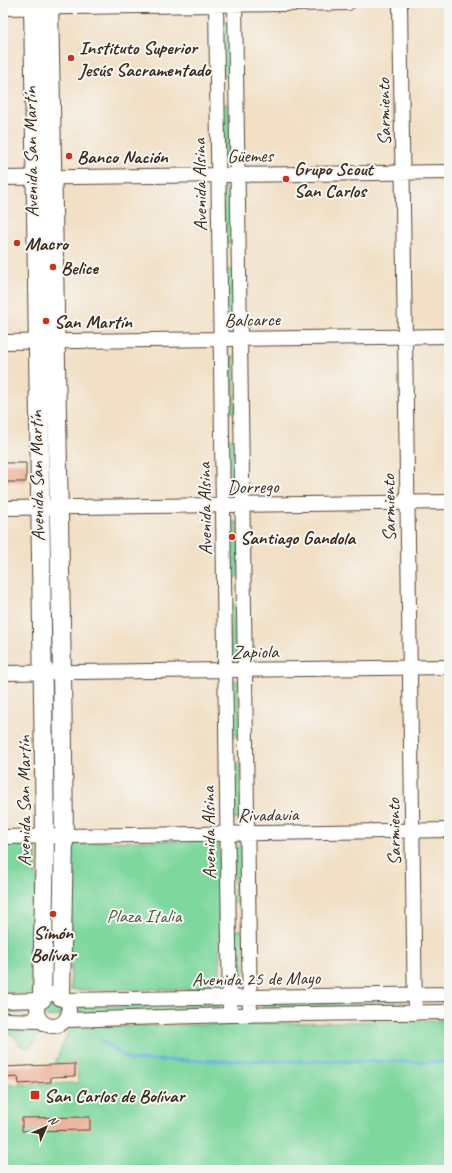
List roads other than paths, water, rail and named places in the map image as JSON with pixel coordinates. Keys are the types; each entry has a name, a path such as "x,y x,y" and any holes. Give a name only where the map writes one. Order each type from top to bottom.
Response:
{"main road":[{"name":"Avenida San Martín","path":"41,5 49,508 43,673 45,836 41,999"},
{"name":"Avenida San Martín","path":"49,508 62,673 64,836 63,998"}],"street":[{"path":"3,8 41,5 348,3"},
{"name":"Sarmiento","path":"400,3 415,1013"},
{"name":"Avenida Alsina","path":"216,4 230,1015"},
{"name":"Avenida Alsina","path":"235,4 250,1015"},
{"name":"Güemes","path":"3,178 449,172"},
{"name":"Balcarce","path":"3,342 449,336"},
{"name":"Dorrego","path":"3,508 449,502"},
{"name":"Zapiola","path":"3,673 449,667"},
{"name":"Rivadavia","path":"3,837 449,830"},
{"path":"3,1001 41,999 53,994 63,998 68,1006 68,1014 65,1020 60,1024 49,1026 41,1020 37,1014 37,1007 41,999"},
{"name":"Avenida 25 de Mayo","path":"63,998 229,998 449,994"},
{"name":"Avenida 25 de Mayo","path":"65,1020 230,1015 449,1012"},
{"path":"3,1020 41,1020"}],"waterway":[{"path":"102,1041 130,1060 449,1062"}],"place":[{"name":"Instituto Superior Jesús Sacramentado","path":"71,58"},
{"name":"Banco Nación","path":"69,156"},
{"name":"Grupo Scout San Carlos","path":"286,179"},
{"name":"Macro","path":"17,243"},
{"name":"Belice","path":"53,267"},
{"name":"San Martín","path":"46,321"},
{"name":"Santiago Gandola","path":"232,537"},
{"name":"Simón Bolívar","path":"53,914"},
{"name":"San Carlos de Bolívar","path":"35,1095"}],"park label":[{"name":"Plaza Italia","path":"144,915"}]}
